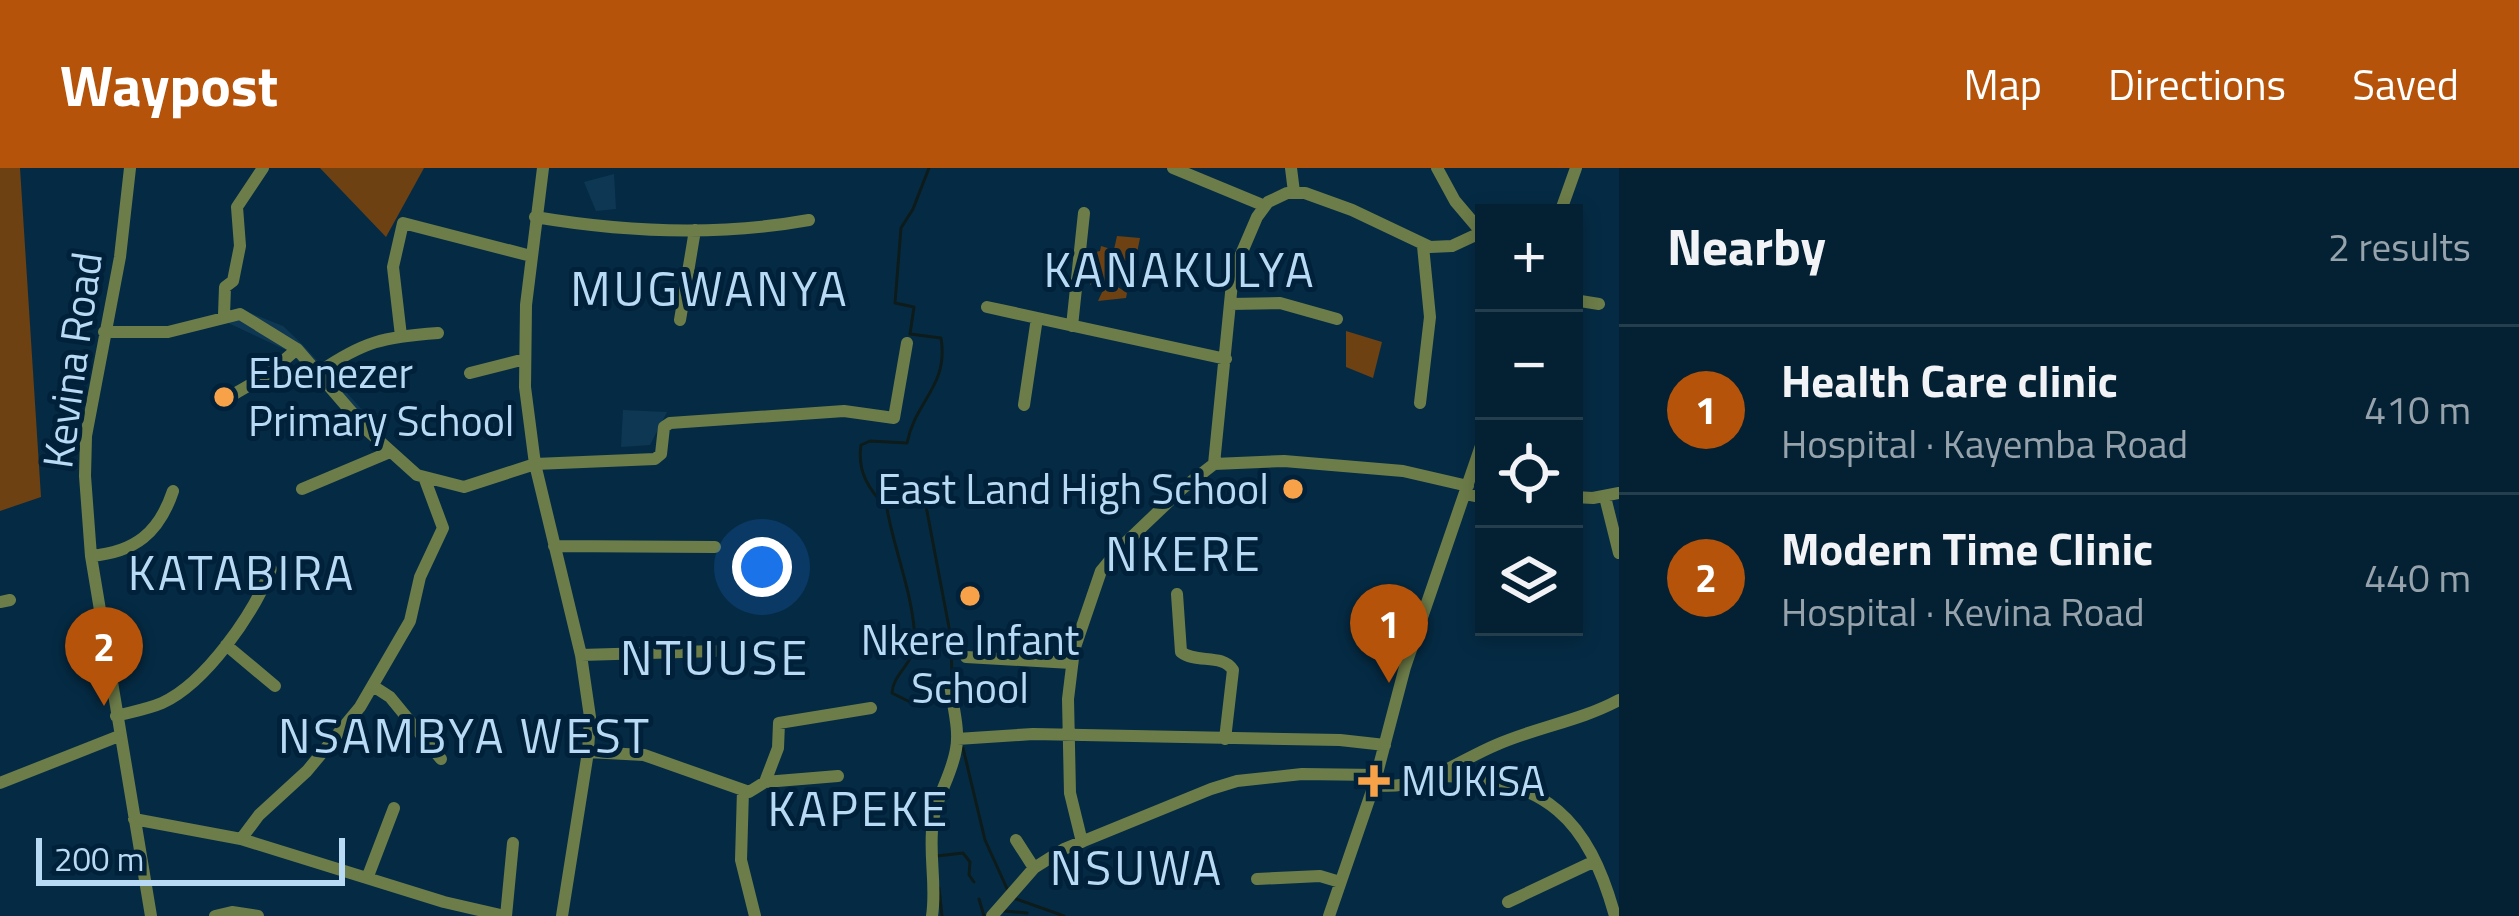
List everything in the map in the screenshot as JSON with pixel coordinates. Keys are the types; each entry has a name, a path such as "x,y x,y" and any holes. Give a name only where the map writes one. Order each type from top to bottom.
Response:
{"street":[{"name":"Kevina Road","path":"130,168 120,257 86,436 91,556 151,916"},
{"path":"224,315 224,287 233,281 240,246 237,207 263,168"},
{"path":"543,168 531,256 525,359 536,464 589,704 589,752 562,916"},
{"path":"1173,168 1265,206"},
{"path":"1291,168 1294,192"},
{"path":"1437,168 1475,224"},
{"path":"1563,204 1576,168"},
{"path":"1214,464 1234,267 1265,206 1277,196 1294,192 1352,210 1423,246 1452,246 1475,237"},
{"path":"1072,326 1084,213"},
{"path":"535,217 573,224 695,230 747,230 809,220"},
{"path":"401,335 393,268 403,223 531,256"},
{"path":"680,320 695,230"},
{"path":"1420,403 1430,317 1423,246"},
{"path":"1583,301 1599,304"},
{"path":"1230,304 1280,303 1337,319"},
{"path":"987,308 1226,359"},
{"path":"104,332 168,332 240,314 297,349 410,472 464,487 536,464 655,459 661,454 664,427 670,423 844,411 892,418 907,343"},
{"path":"1024,405 1036,318"},
{"path":"319,372 353,348 401,335 439,333"},
{"path":"222,401 268,375 297,349"},
{"path":"470,373 525,359"},
{"path":"302,489 390,452"},
{"path":"1082,842 1070,793 1071,663 1101,571 1120,548 1214,464 1306,462 1403,470 1475,494"},
{"path":"1329,916 1376,780 1405,667 1475,465"},
{"path":"241,839 259,814 307,770 374,686 410,621 420,577 441,540 442,518 424,477"},
{"path":"91,556 118,554 144,539 166,510 172,491"},
{"path":"1612,495 1619,553"},
{"path":"554,546 715,547"},
{"path":"116,716 160,704 181,692 255,607 271,569"},
{"path":"1177,594 1181,652 1185,657 1223,661 1232,670 1225,740"},
{"path":"226,645 275,686"},
{"path":"580,656 715,651"},
{"path":"966,657 1071,663"},
{"path":"932,916 933,819 957,739 950,683"},
{"path":"374,686 390,697 441,759"},
{"path":"992,916 1034,868 1082,842 1238,781 1302,774 1376,780 1398,787 1442,776 1495,745 1586,716 1619,700"},
{"path":"765,782 778,748 779,723 871,708"},
{"path":"957,739 1068,735 1385,745"},
{"path":"0,783 119,736"},
{"path":"589,752 644,755 752,791 765,782 838,776"},
{"path":"1442,776 1516,785 1561,809 1595,861 1616,908"},
{"path":"742,790 741,860 755,916"},
{"path":"368,876 394,808"},
{"path":"134,818 241,839 444,902 505,916 513,843"},
{"path":"1016,839 1034,868"},
{"path":"1508,902 1595,861"},
{"path":"1257,879 1320,876 1340,881"},
{"path":"436,916 444,902"},
{"path":"215,916 232,912 258,916"}],"shaded area":[{"path":"0,168 20,168 41,497 0,511"},
{"path":"320,168 424,168 386,237"},
{"path":"614,174 616,209 596,211 584,182"},
{"path":"1117,236 1140,238 1134,268 1111,263"},
{"path":"1101,246 1111,249 1110,282 1127,293 1126,298 1098,301 1104,288 1097,280 1090,285 1092,253"},
{"path":"238,308 283,326 303,345 377,426 372,442 290,352 224,321"},
{"path":"1346,331 1382,342 1373,378 1346,367"},
{"path":"623,410 667,412 650,445 621,447"}],"waterway":[{"path":"929,168 901,228 895,303 914,307 910,334 941,338 940,369 907,443 870,441 861,445 860,455 866,480 887,508 926,506 951,638 952,680"},
{"path":"887,509 915,642 892,693 910,702"},
{"path":"963,748 985,840 1009,893"},
{"path":"937,856 963,853 974,882"},
{"path":"939,888 942,916"},
{"path":"979,899 984,916"},
{"path":"1016,899 1064,916"},
{"path":"1004,911 1027,913"}],"place":[{"name":"Ebenezer Primary School","path":"224,397"},
{"name":"East Land High School","path":"1293,489"},
{"name":"Nkere Infant School","path":"970,596"},
{"name":"Health Care clinic","path":"1389,683"},
{"name":"Modern Time Clinic","path":"104,706"},
{"name":"MUKISA","path":"1374,781"}],"district":[{"name":"KANAKULYA","path":"1180,270"},
{"name":"MUGWANYA","path":"710,289"},
{"name":"NKERE","path":"1184,554"},
{"name":"KATABIRA","path":"242,573"},
{"name":"NTUUSE","path":"715,658"},
{"name":"NSAMBYA WEST","path":"465,736"},
{"name":"KAPEKE","path":"859,809"},
{"name":"NSUWA","path":"1137,868"}]}
